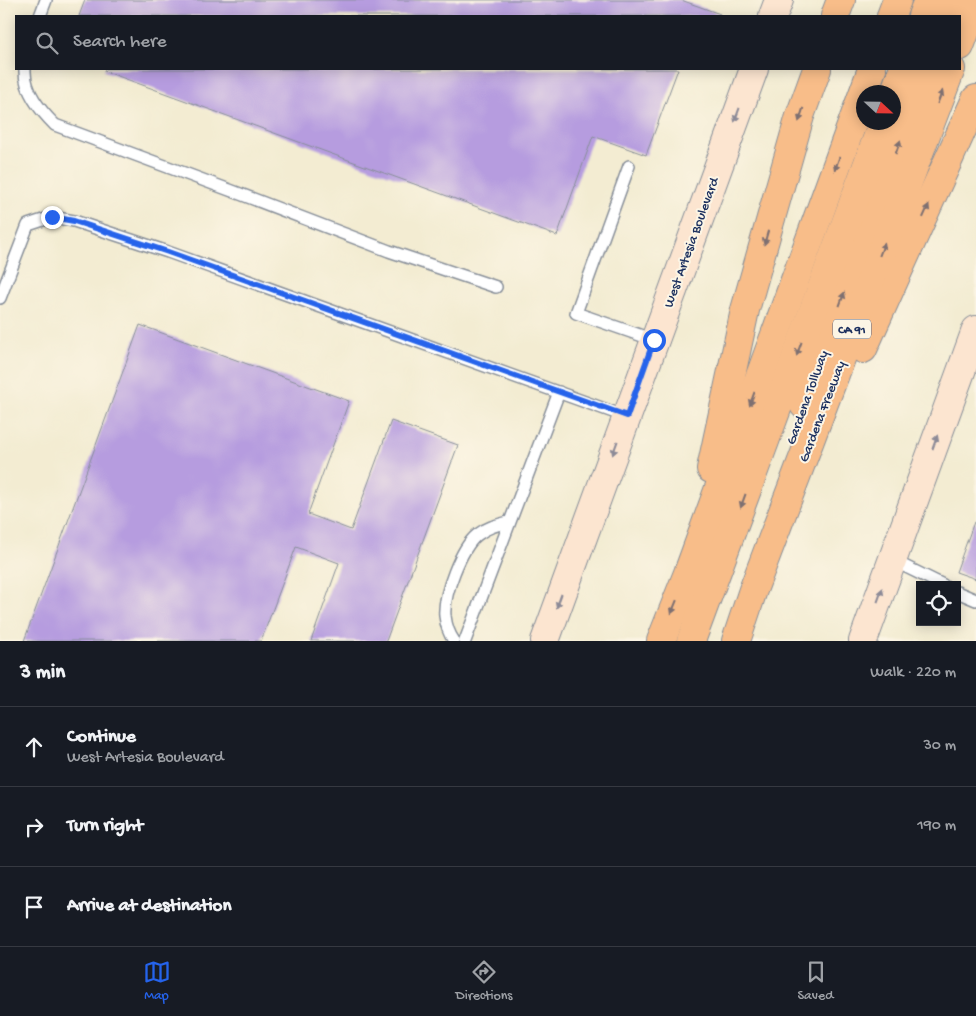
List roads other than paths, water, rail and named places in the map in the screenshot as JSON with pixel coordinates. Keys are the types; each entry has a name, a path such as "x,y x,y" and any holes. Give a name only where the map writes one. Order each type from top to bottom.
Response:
{"highway":[{"path":"835,15 841,0"},
{"path":"891,15 897,0"},
{"path":"922,15 928,0"},
{"path":"946,15 952,0"},
{"path":"961,43 976,3"},
{"path":"688,573 745,310 800,116 817,70"},
{"path":"661,641 688,573 872,70"},
{"path":"897,85 903,70"},
{"name":"Gardena Tollway","path":"718,641 926,70"},
{"name":"Gardena Freeway","path":"736,641 753,590 951,70"},
{"path":"753,590 976,100"},
{"name":"Gardena Tollway","path":"691,641 880,130"}],"main road":[{"path":"773,15 779,0"},
{"name":"West Artesia Boulevard","path":"545,641 754,70"},
{"path":"867,638 892,560 976,330"}],"lane":[{"path":"40,15 46,0"},
{"path":"25,70 30,91 40,110 55,125 389,251 496,287"},
{"path":"630,166 576,313 654,340"},
{"path":"0,298 28,225 52,217 74,221 168,252 627,416"},
{"path":"465,641 559,392"},
{"path":"454,641 450,635 445,615 449,589 458,563 476,536 489,527 509,522"},
{"path":"892,560 935,581"},
{"path":"961,594 976,600"}]}
